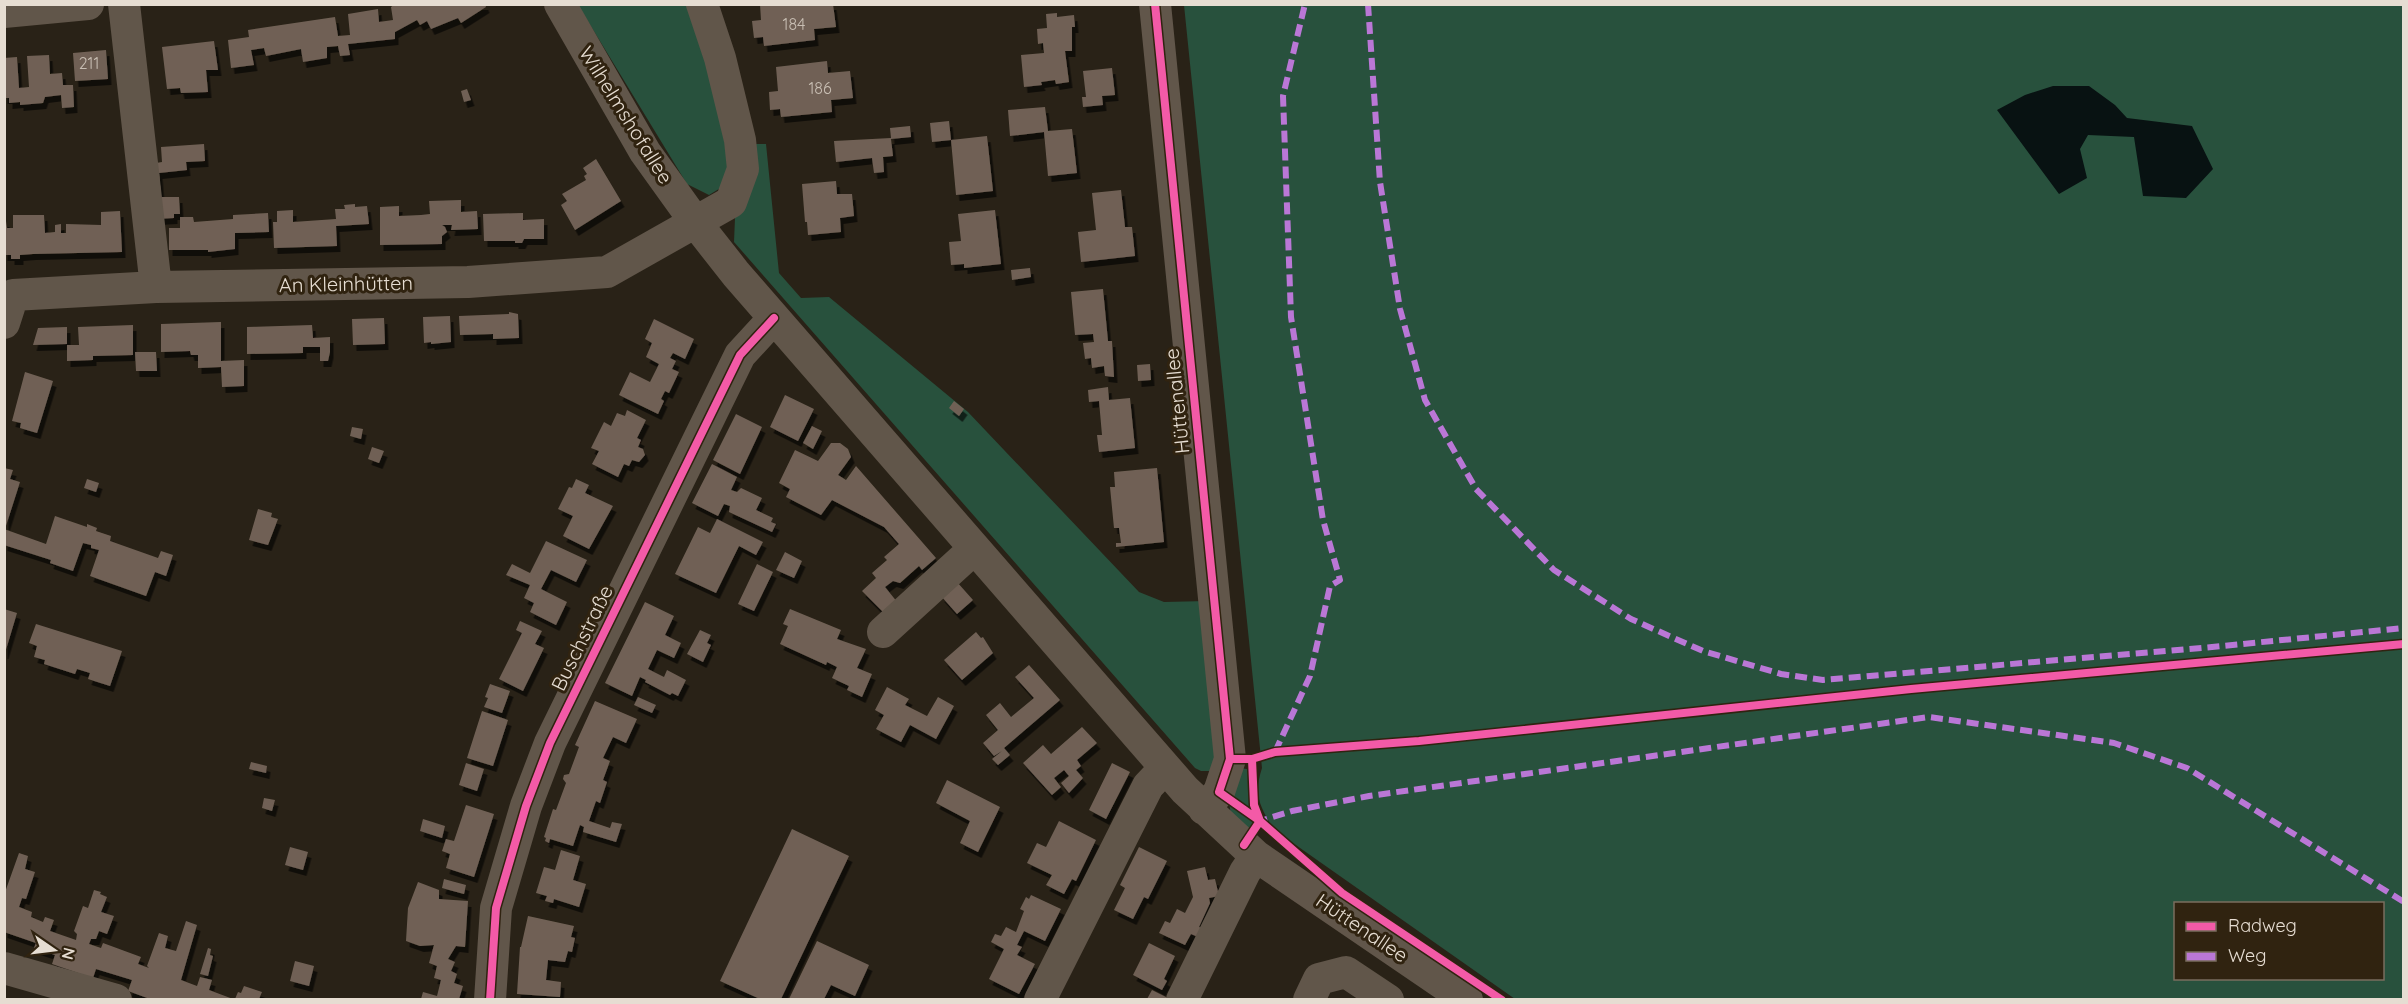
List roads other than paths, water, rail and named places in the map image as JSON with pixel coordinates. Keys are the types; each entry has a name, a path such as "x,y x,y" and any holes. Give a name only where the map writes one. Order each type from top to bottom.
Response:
{"street":[{"path":"4,12 88,4"},
{"path":"123,4 156,287"},
{"name":"Wilhelmshofallee","path":"560,4 645,152 696,223 774,318"},
{"path":"696,223 731,202 742,169 740,140 723,70 702,4"},
{"name":"Hüttenallee","path":"1155,4 1230,759 1219,792 1204,809"},
{"name":"An Kleinhütten","path":"4,322 13,295 156,287 468,282 606,272 696,223"},
{"name":"Hüttenallee","path":"774,318 1204,809 1256,856 1467,999"},
{"name":"Buschstraße","path":"490,999 496,908 526,806 550,743 740,355 774,318"},
{"path":"882,632 974,549"},
{"path":"1040,999 1148,786 1166,768"},
{"path":"1182,999 1245,872 1256,856"},
{"path":"4,968 116,999"},
{"path":"1309,999 1319,979 1346,972 1388,999"}]}
